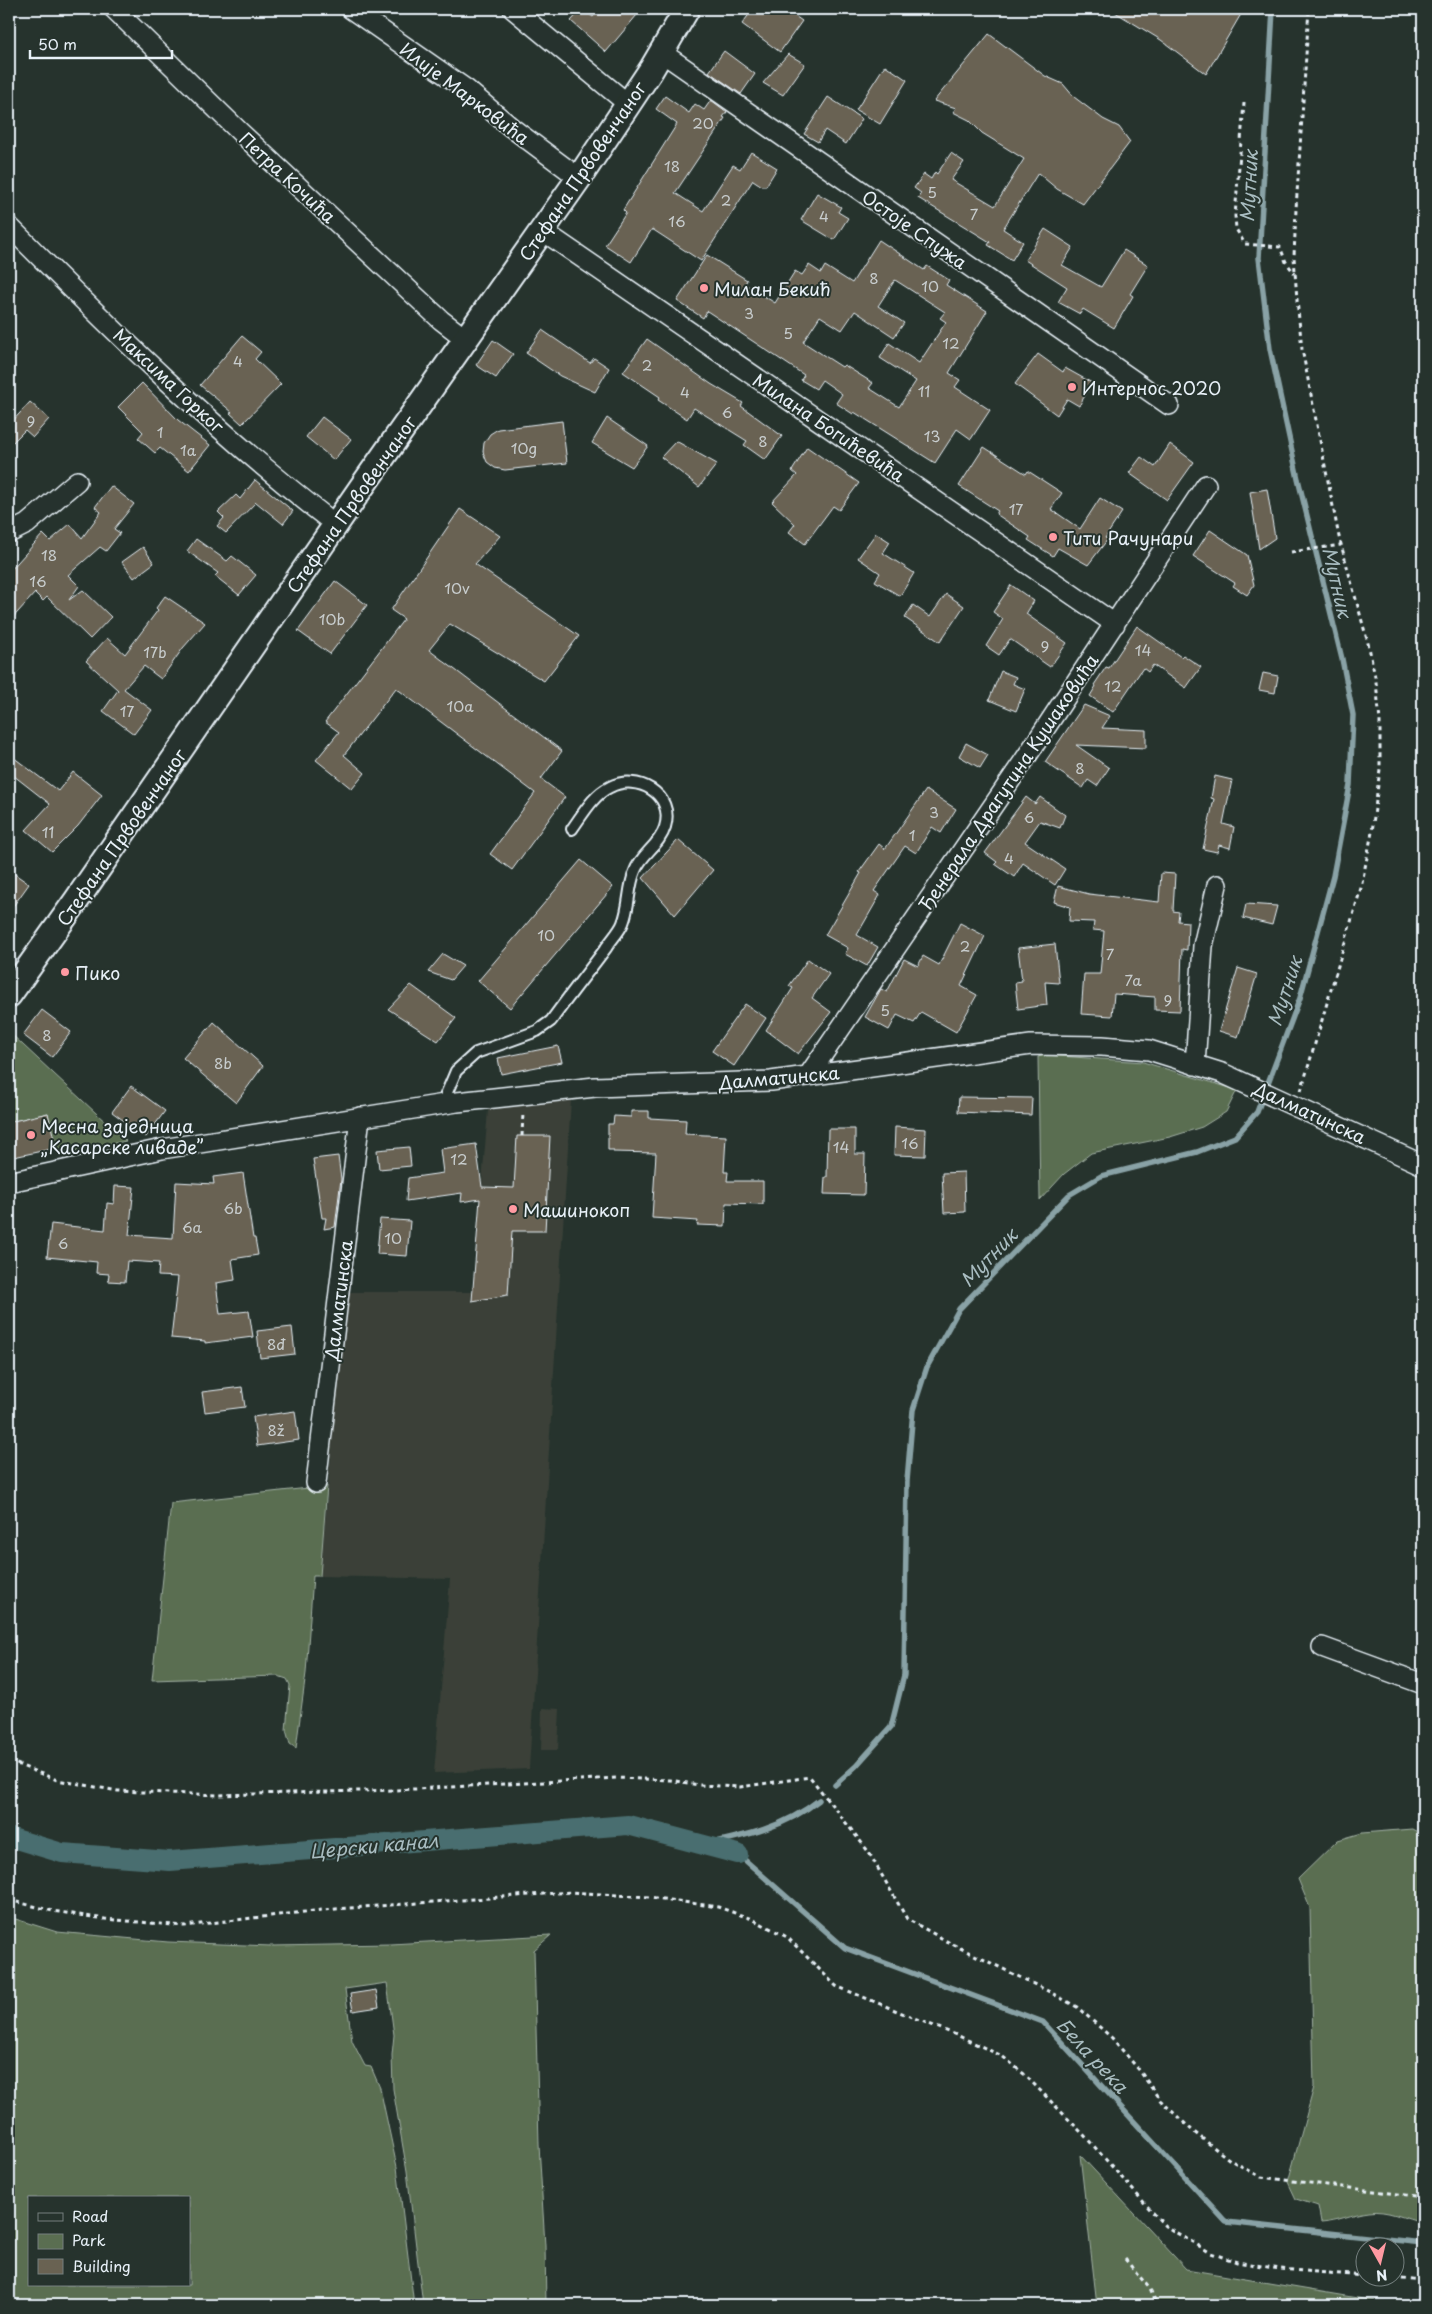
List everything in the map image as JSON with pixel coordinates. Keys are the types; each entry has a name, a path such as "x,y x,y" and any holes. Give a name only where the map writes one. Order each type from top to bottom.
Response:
{"street":[{"name":"Петра Кочића","path":"114,9 240,132 441,320 467,340"},
{"name":"Илије Марковића","path":"351,9 466,89 512,128 579,178"},
{"path":"513,9 628,104"},
{"name":"Стефана Првовенчаног","path":"9,995 543,231 628,104 687,9"},
{"name":"Остоје Спужа","path":"661,52 1169,405"},
{"name":"Максима Горког","path":"9,226 220,430 276,480 336,525"},
{"name":"Милана Богићевића","path":"543,231 1115,624"},
{"path":"9,533 27,524 77,481"},
{"name":"Ђенерала Драгутина Кушаковића","path":"808,1076 1115,624 1206,485"},
{"path":"1195,1065 1203,946 1217,885"},
{"name":"Далматинска","path":"9,1182 162,1149 442,1104 595,1087 771,1082 1031,1045 1102,1046 1149,1050 1245,1083 1423,1165"},
{"name":"Далматинска","path":"316,1483 360,1117"},
{"path":"1322,1647 1423,1684"}],"lane":[{"path":"442,1104 456,1070 476,1053 536,1031 551,1021 623,923 635,869 661,838 666,825 666,813 662,800 653,790 643,784 633,782 619,783 608,788 593,800 572,828"}],"path":[{"path":"1296,1105 1313,1056 1361,888 1372,832 1380,769 1380,721 1376,682 1369,647 1341,545 1302,349 1295,274 1296,209 1309,9"},
{"path":"1244,103 1235,216 1236,229 1244,244 1280,247 1286,262 1295,274"},
{"path":"1291,552 1341,545"},
{"path":"522,1136 523,1106"},
{"path":"9,1761 57,1780 118,1792 219,1795 396,1790 616,1778 670,1780 699,1785 740,1787 770,1785 810,1777 868,1851 907,1919 952,1944 1077,2007 1112,2038 1140,2071 1160,2100 1194,2132 1230,2160 1261,2176 1423,2197"},
{"path":"9,1900 53,1912 184,1926 322,1910 571,1892 649,1897 718,1907 752,1920 787,1937 836,1986 961,2037 1002,2056 1024,2074 1083,2134 1165,2226 1211,2252 1237,2262 1280,2269 1354,2275"},
{"path":"1125,2258 1150,2289 1157,2305"},
{"path":"1404,2279 1423,2281"}],"shaded area":[{"path":"571,1100 529,1769 434,1773 450,1579 320,1576 340,1352 348,1292 473,1292 488,1110"},
{"path":"542,1708 560,1709 558,1750 541,1750"}],"green space":[{"path":"9,1032 126,1141 74,1151 55,1148 48,1113 9,1122"},
{"path":"1045,1055 1143,1062 1237,1090 1226,1112 1202,1127 1170,1137 1091,1153 1064,1174 1040,1200 1038,1057"},
{"path":"327,1486 320,1576 313,1576 306,1673 296,1748 290,1744 286,1730 290,1685 287,1679 278,1676 152,1680 171,1503"},
{"path":"1412,1829 1423,1835 1423,2223 1375,2211 1321,2222 1318,2206 1296,2199 1288,2182 1314,2087 1310,1908 1298,1879 1338,1840 1362,1833"},
{"path":"9,1917 57,1932 168,1942 271,1946 391,1944 551,1935 534,1950 539,2145 545,2246 546,2305 423,2305 407,2171 393,2089 392,2055 394,2035 387,1983 345,1989 352,2041 365,2066 371,2067 380,2088 397,2167 414,2305 9,2305"},
{"path":"1080,2155 1186,2269 1375,2301 1378,2305 1097,2305"}],"building":[{"path":"582,9 593,17 600,9 642,9 606,52 571,21"},
{"path":"753,9 785,9 802,21 780,52 742,24"},
{"path":"1110,9 1244,9 1206,74 1161,40"},
{"path":"989,34 1045,76 1063,84 1074,97 1103,119 1119,127 1130,142 1083,204 1057,189 1038,173 1003,229 1023,242 1012,260 988,245 990,242 918,198 921,193 914,188 924,174 931,179 935,172 937,174 951,153 964,162 951,180 995,206 1024,159 982,133 969,120 953,112 956,108 934,101"},
{"path":"724,51 755,74 741,94 709,72"},
{"path":"788,54 805,64 783,95 763,83"},
{"path":"885,65 907,80 880,124 856,110"},
{"path":"665,96 689,113 695,104 704,110 711,100 727,112 723,117 725,118 675,193 703,211 733,165 740,169 751,152 777,168 766,186 762,186 753,180 701,261 652,229 631,262 605,245 626,213 623,210 677,124 656,109"},
{"path":"828,97 862,119 846,144 825,130 818,142 804,134"},
{"path":"817,193 841,207 838,212 848,218 834,240 801,220"},
{"path":"1045,229 1073,247 1062,265 1101,287 1124,250 1148,265 1130,294 1133,296 1114,328 1083,309 1080,314 1058,302 1067,287 1025,260"},
{"path":"879,240 924,270 927,266 949,280 946,285 987,311 949,373 960,380 955,387 990,410 971,439 957,429 935,463 854,412 853,414 836,403 842,394 822,380 816,389 801,380 804,375 707,311 703,318 677,301 707,255 747,280 745,284 775,303 795,271 802,275 809,265 821,273 825,266 852,283","holes":["895,280 945,312 940,318 946,322 919,363 889,343 880,358 916,381 899,407 869,388 873,383 844,365 842,367 803,342 820,316 842,330 855,311 894,337 904,323 878,306"]},
{"path":"542,330 590,363 594,358 609,368 595,392 560,376 526,353"},
{"path":"242,336 261,352 255,359 281,384 242,424 230,413 232,412 200,385"},
{"path":"647,339 711,384 743,403 741,406 782,436 765,460 744,445 747,441 694,408 687,419 658,400 660,397 623,372"},
{"path":"493,340 513,354 496,378 476,365"},
{"path":"1038,354 1063,372 1065,368 1092,383 1079,406 1067,399 1057,415 1015,384"},
{"path":"142,383 178,420 210,445 189,471 160,448 155,453 138,438 143,432 118,407"},
{"path":"30,402 49,419 33,437 25,430 9,446 9,425"},
{"path":"322,417 351,439 334,460 306,437"},
{"path":"607,418 648,446 632,467 592,443"},
{"path":"562,421 567,463 505,470 495,468 487,462 483,452 484,443 490,434 498,429"},
{"path":"676,441 717,464 699,487 661,457"},
{"path":"1170,444 1194,462 1167,500 1129,473 1141,457 1155,467"},
{"path":"807,447 859,483 839,510 833,506 805,544 789,532 795,524 772,502 797,475 792,471"},
{"path":"984,447 1026,474 1028,471 1062,493 1051,509 1080,529 1100,498 1122,512 1105,538 1108,539 1088,565 1058,548 1053,556 1028,540 1030,537 996,514 998,511 959,486"},
{"path":"255,480 293,511 283,524 256,502 226,533 217,526 224,518 218,512 236,495 240,499"},
{"path":"111,486 134,504 114,529 120,533 106,551 100,547 68,575 79,586 69,600 83,590 111,617 90,639 47,597 43,601 35,593 9,622 9,572 43,534 50,541 70,524 82,538 101,512 95,507"},
{"path":"1267,489 1275,538 1259,549 1250,492"},
{"path":"460,509 500,536 475,564 579,636 544,681 450,624 429,650 562,751 541,779 565,797 512,870 490,854 535,793 396,688 344,755 365,773 352,789 316,760 339,732 325,722 404,619 391,610"},
{"path":"1210,530 1247,555 1254,585 1247,595 1233,586 1235,583 1193,556"},
{"path":"876,533 890,542 883,553 914,573 900,596 875,581 880,573 858,558"},
{"path":"196,539 227,561 232,556 256,575 239,595 215,576 218,573 187,551"},
{"path":"143,547 154,563 134,578 122,562"},
{"path":"335,581 367,605 330,654 298,631"},
{"path":"1011,585 1034,601 1026,614 1067,643 1050,667 1010,639 999,655 986,646 1003,619 993,612"},
{"path":"946,594 964,606 940,642 905,618 913,605 930,617"},
{"path":"165,596 205,623 183,648 161,679 144,666 124,689 152,710 134,734 103,711 118,690 86,661 107,638 125,654 158,610 156,608"},
{"path":"1137,626 1181,657 1183,655 1201,667 1186,688 1153,665 1148,672 1143,668 1113,712 1090,696 1096,686 1094,685 1106,667 1109,668"},
{"path":"1001,671 1016,677 1013,684 1025,689 1016,711 989,700"},
{"path":"1263,673 1278,676 1275,693 1259,690"},
{"path":"1084,705 1110,716 1102,728 1146,730 1146,748 1076,745 1109,768 1097,786 1088,780 1083,788 1045,762"},
{"path":"966,743 988,755 980,768 959,756"},
{"path":"9,754 58,791 73,772 102,795 78,826 52,852 26,830 50,804 9,772"},
{"path":"1215,776 1232,780 1223,824 1234,827 1230,848 1219,845 1217,852 1203,849 1214,799 1211,798"},
{"path":"926,790 956,809 941,833 932,827 916,853 905,846 874,891 880,895 857,935 878,947 867,966 845,954 848,948 825,935 861,873 859,872 879,844 885,849"},
{"path":"1026,797 1035,804 1040,797 1065,815 1060,828 1040,821 1025,842 1065,869 1055,885 1023,863 1014,877 995,864 997,862 985,853"},
{"path":"678,840 713,870 675,915 643,878"},
{"path":"581,860 613,887 510,1008 478,981"},
{"path":"9,870 29,884 9,912"},
{"path":"1161,873 1175,874 1173,911 1179,912 1178,921 1188,922 1187,950 1182,949 1180,1011 1155,1010 1155,997 1114,994 1112,1016 1081,1014 1084,974 1100,974 1104,931 1093,930 1094,922 1069,921 1070,907 1054,902 1058,886 1089,894 1159,902"},
{"path":"1246,904 1277,906 1272,925 1243,918"},
{"path":"960,923 985,936 961,986 977,995 956,1032 921,1012 914,1023 897,1015 889,1030 865,1017 881,989 887,992 904,959 918,966 923,956 939,965"},
{"path":"1055,944 1059,983 1045,982 1047,1005 1018,1009 1015,982 1022,981 1018,948"},
{"path":"443,954 463,966 451,980 428,972"},
{"path":"808,959 829,974 812,998 831,1012 798,1054 766,1030 793,988 789,986"},
{"path":"1238,968 1257,974 1238,1037 1219,1031"},
{"path":"411,985 456,1018 438,1041 388,1009"},
{"path":"745,1004 766,1018 734,1066 712,1051"},
{"path":"42,1010 71,1032 52,1057 23,1035"},
{"path":"214,1022 263,1066 236,1103 183,1058"},
{"path":"558,1046 562,1062 501,1074 498,1058"},
{"path":"131,1086 165,1111 146,1137 112,1112"},
{"path":"959,1097 1032,1098 1031,1115 958,1112"},
{"path":"631,1111 649,1111 649,1118 686,1120 685,1134 726,1136 724,1172 728,1172 727,1181 763,1181 763,1204 726,1203 725,1226 697,1225 698,1221 652,1218 656,1153 613,1152 613,1150 608,1150 608,1124 613,1124 614,1116 631,1117"},
{"name":"Месна заједница „Касарске ливаде”","path":"48,1113 56,1148 9,1158 9,1122"},
{"path":"895,1127 926,1129 925,1156 894,1155"},
{"path":"828,1129 855,1129 855,1154 865,1154 864,1195 824,1194 825,1177 827,1177"},
{"name":"Машинокоп","path":"517,1136 550,1136 545,1231 512,1231 508,1295 472,1301 480,1199 461,1202 462,1193 406,1201 408,1178 443,1173 440,1149 476,1144 482,1187 514,1188"},
{"path":"409,1147 411,1166 379,1169 377,1150"},
{"path":"338,1156 341,1179 335,1227 324,1229 326,1218 322,1218 313,1159"},
{"path":"964,1172 965,1212 944,1213 942,1173"},
{"path":"243,1173 253,1238 255,1238 258,1255 232,1259 235,1280 216,1283 220,1314 249,1311 253,1337 205,1343 205,1341 171,1338 178,1277 158,1276 159,1263 127,1261 125,1282 108,1281 109,1274 96,1273 97,1262 47,1257 51,1224 105,1230 107,1203 114,1204 115,1186 134,1187 129,1235 173,1238 176,1182 214,1184 213,1177"},
{"path":"380,1219 410,1221 407,1256 377,1254"},
{"path":"292,1327 295,1354 260,1358 257,1331"},
{"path":"242,1387 245,1407 205,1412 202,1392"},
{"path":"295,1411 299,1440 257,1446 253,1417"},
{"path":"376,1990 379,2007 353,2011 350,1994"}],"waterway":[{"name":"Мутник","path":"835,1785 856,1766 891,1727 904,1675 907,1481 913,1410 927,1367 959,1309 1069,1195 1101,1176 1197,1152 1235,1137 1257,1112 1300,998 1333,876 1350,785 1353,715 1342,659 1298,479 1270,349 1259,258 1273,9"},
{"name":"Мутник","path":"702,1845 764,1830 792,1818 819,1800"},
{"name":"Церски канал","path":"9,1837 62,1853 170,1861 628,1825 738,1854"},
{"name":"Бела река","path":"738,1854 845,1948 1043,2022 1226,2222 1423,2243"}],"place":[{"name":"Милан Бекић","path":"704,288"},
{"name":"Интернос 2020","path":"1072,387"},
{"name":"Тити Рачунари","path":"1053,537"},
{"name":"Пико","path":"65,972"},
{"name":"Месна заједница „Касарске ливаде”","path":"31,1135"},
{"name":"Машинокоп","path":"513,1209"}]}
